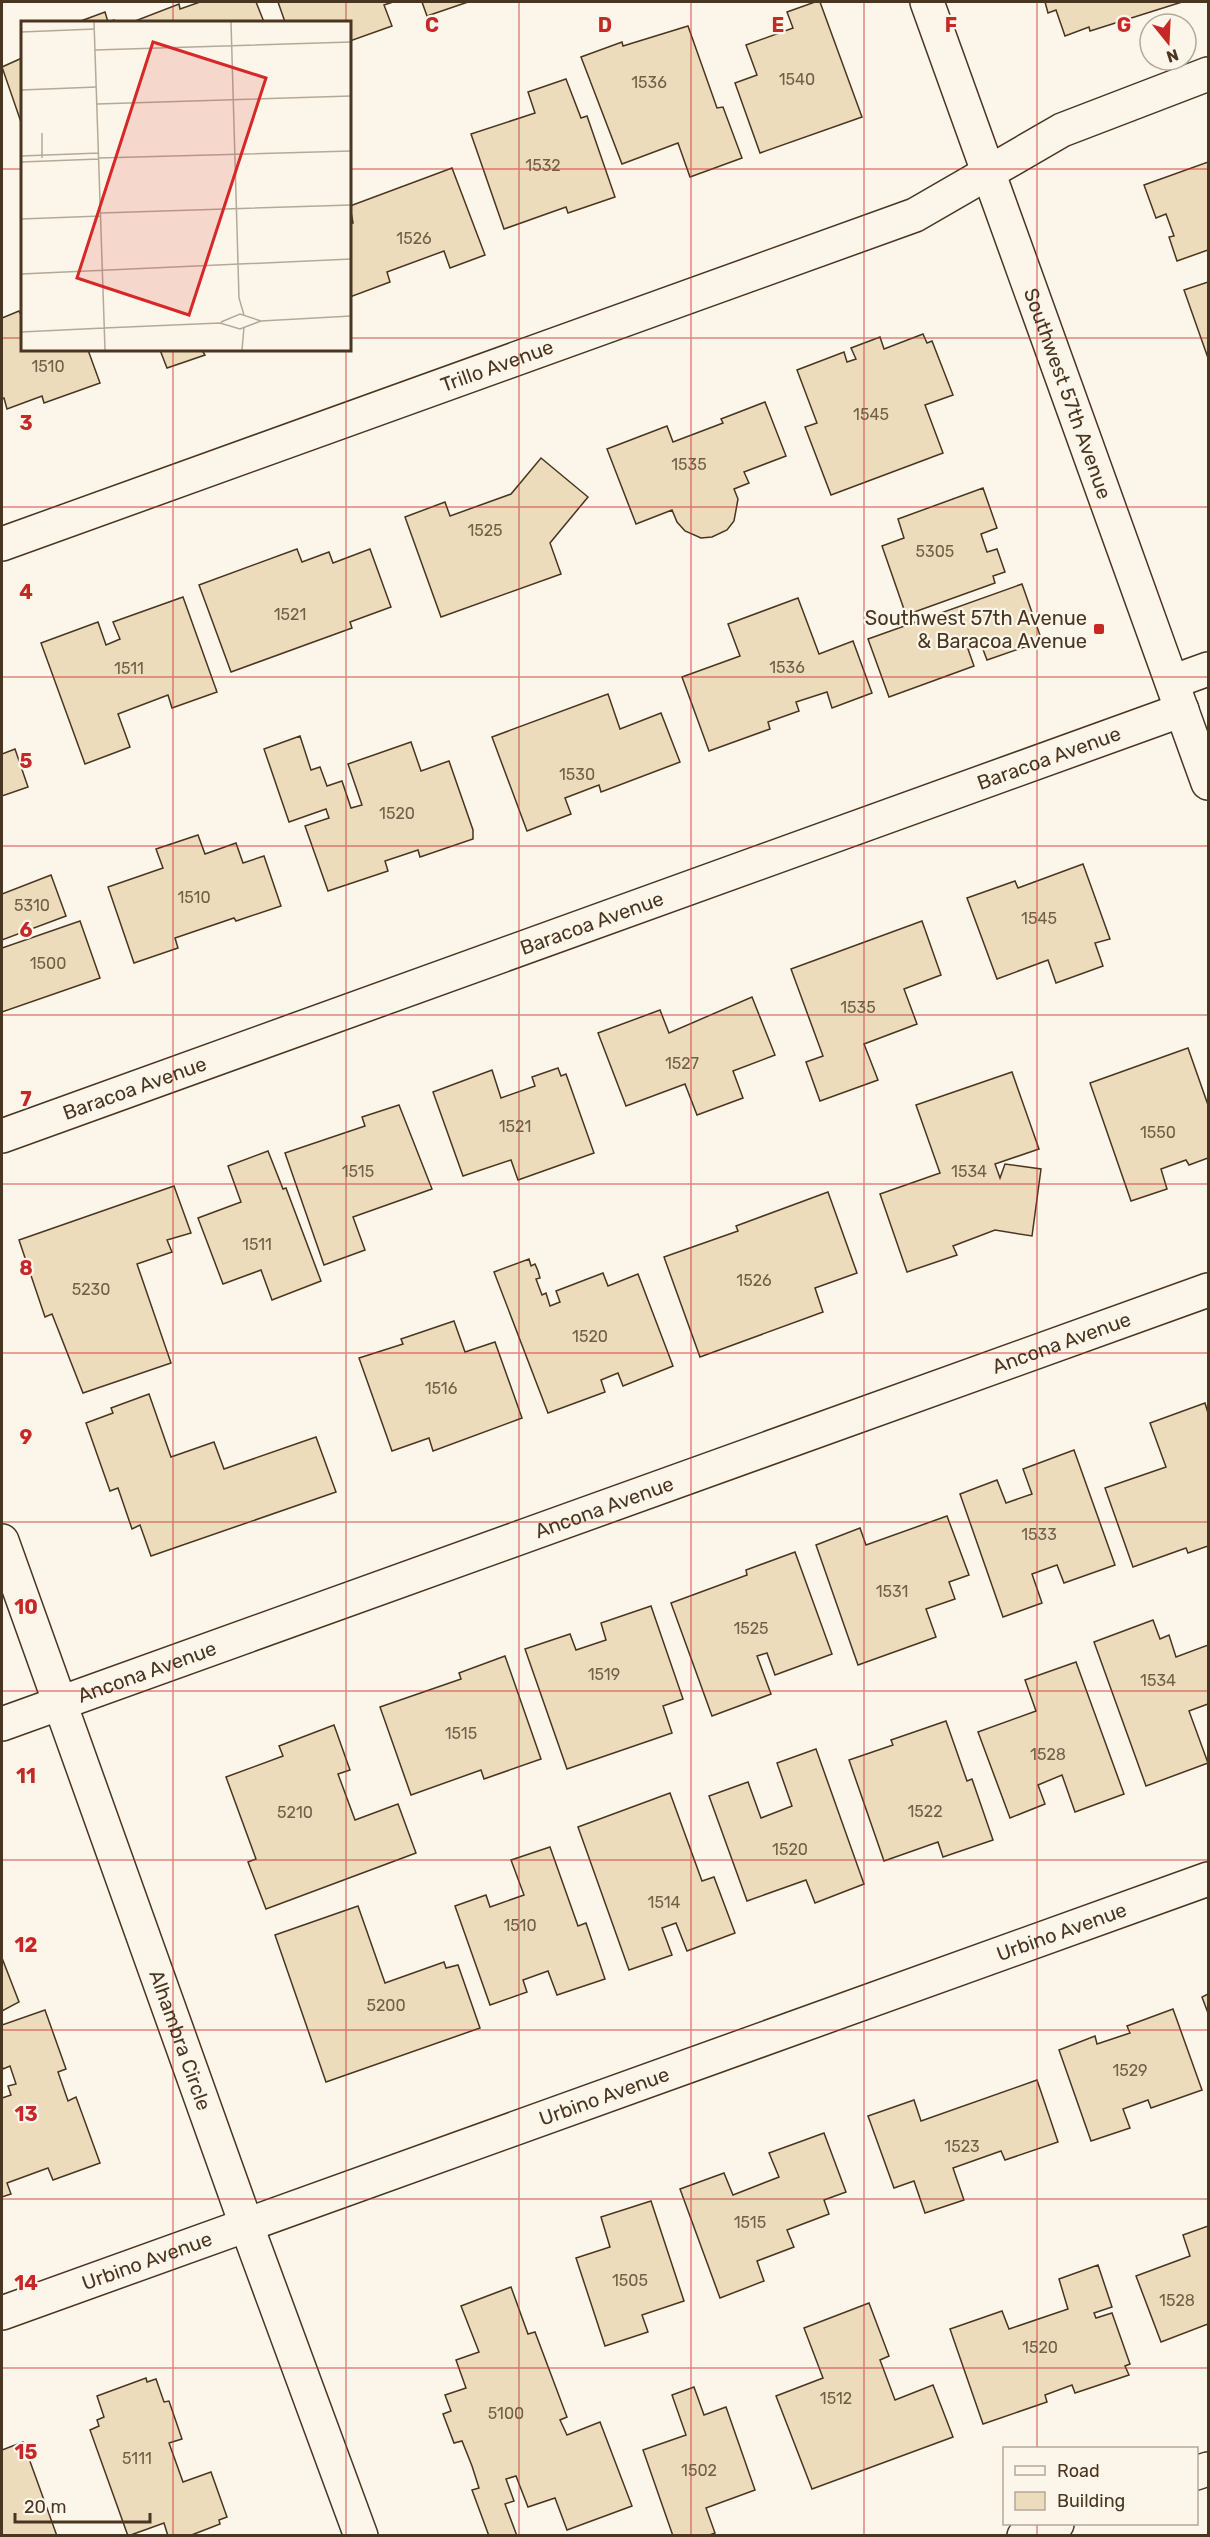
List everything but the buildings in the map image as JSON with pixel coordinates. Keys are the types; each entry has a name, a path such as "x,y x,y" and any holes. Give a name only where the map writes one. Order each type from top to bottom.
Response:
{"street":[{"name":"Southwest 57th Avenue","path":"927,2 1209,783"},
{"name":"Trillo Avenue","path":"2,544 915,215 1070,126 1209,74"},
{"name":"Baracoa Avenue","path":"2,1136 1177,696 1209,669"},
{"name":"Ancona Avenue","path":"2,1724 1209,1290"},
{"name":"Alhambra Circle","path":"2,1541 246,2224 361,2535"},
{"name":"Urbino Avenue","path":"2,2313 1209,1879"},
{"path":"1024,2535 1052,2525"}],"place":[{"name":"Southwest 57th Avenue & Baracoa Avenue","path":"1099,629"}]}
